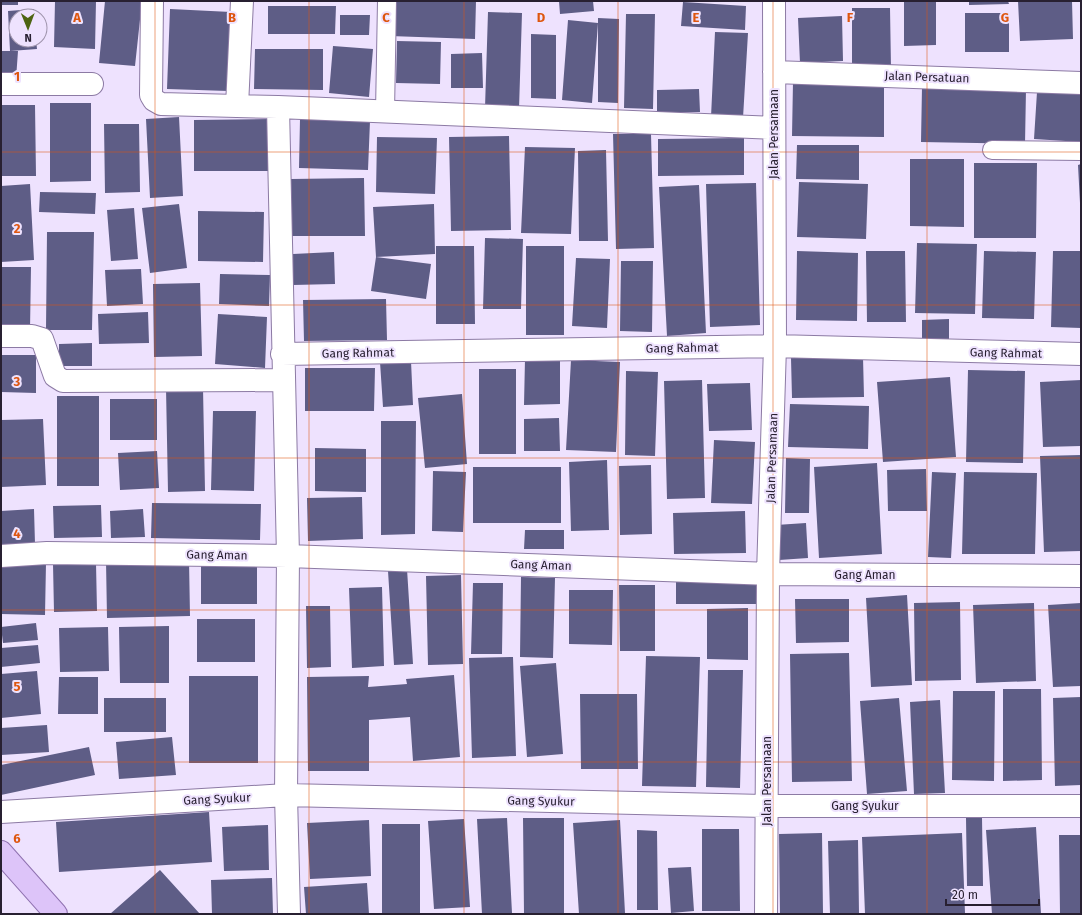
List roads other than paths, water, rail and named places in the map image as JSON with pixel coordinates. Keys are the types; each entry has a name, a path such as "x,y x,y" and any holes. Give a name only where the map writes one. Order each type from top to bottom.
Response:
{"main road":[{"path":"1,852 56,914"}],"street":[{"path":"152,1 151,95 154,100 161,104 774,128"},
{"path":"237,106 242,1"},
{"name":"Jalan Persamaan","path":"766,914 768,574 775,346 774,1"},
{"name":"Jalan Persatuan","path":"774,72 1081,83"},
{"path":"1,84 92,84"},
{"path":"278,108 282,354 288,556 286,795 289,914"},
{"path":"1,336 32,336 42,339 54,376 63,381 283,380"},
{"name":"Gang Rahmat","path":"282,354 775,346 1081,354"},
{"name":"Gang Aman","path":"1,556 47,553 288,556 768,574 1081,576"},
{"name":"Gang Syukur","path":"1,812 286,795 767,806 1081,806"}],"lane":[{"path":"385,112 387,1"},
{"path":"992,150 1081,151"}]}
